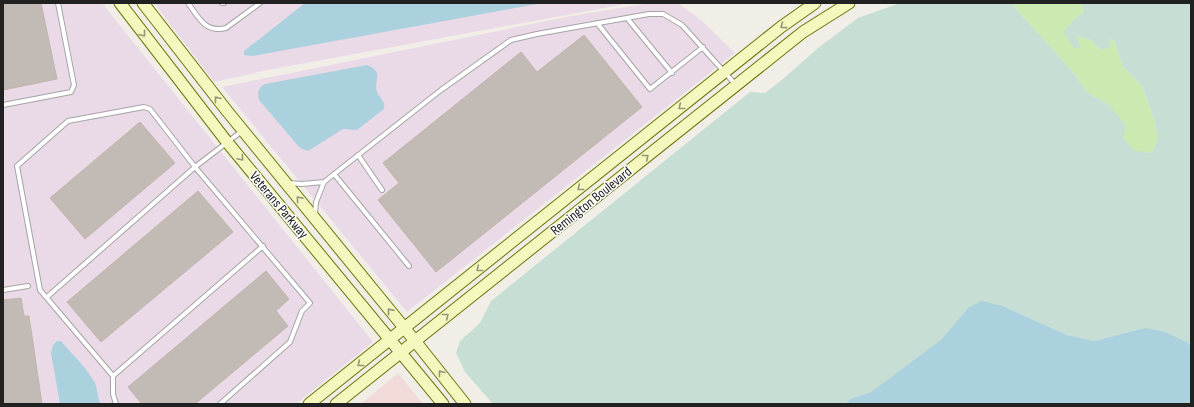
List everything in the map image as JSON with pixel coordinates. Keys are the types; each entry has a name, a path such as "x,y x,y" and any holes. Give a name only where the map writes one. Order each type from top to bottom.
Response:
{"street":[{"name":"Veterans Parkway","path":"120,3 227,142 443,404"},
{"name":"Veterans Parkway","path":"143,3 243,131 405,328 465,404"},
{"name":"Remington Boulevard","path":"309,404 781,27 815,3"},
{"name":"Remington Boulevard","path":"336,404 803,32 849,3"}],"lane":[{"path":"3,105 71,92 74,85 58,3"},
{"path":"188,3 206,26 212,29 220,29 226,28 260,3"},
{"path":"314,218 316,202 324,182 441,90 512,40 649,14 663,14 682,24 726,71 737,85"},
{"path":"627,18 672,72"},
{"path":"597,23 650,89 703,47"},
{"path":"116,404 113,394 112,376 40,290 17,166 68,122 144,107 150,109 195,167 310,303 302,311 290,342 220,404"},
{"path":"47,297 195,167 243,131"},
{"path":"358,155 382,190"},
{"path":"334,174 409,266"},
{"path":"285,182 302,184 324,182"},
{"path":"112,376 263,246"},
{"path":"3,290 28,286"}],"shaded area":[{"path":"3,3 102,3 373,342 296,404 3,404"},
{"path":"154,3 631,3 268,70 214,82"},
{"path":"649,3 678,3 701,20 735,53 407,312 222,87 566,17"},
{"path":"398,373 423,404 361,404"}],"green space":[{"path":"900,3 1013,3 1016,9 1072,71 1088,93 1109,105 1126,126 1123,138 1135,151 1152,153 1158,139 1153,116 1142,86 1123,67 1114,41 1109,38 1110,47 1101,50 1089,39 1076,36 1081,48 1074,48 1063,32 1084,12 1081,3 1191,3 1191,346 1188,343 1145,328 1094,341 1067,335 1003,306 968,308 943,339 871,392 850,399 846,404 493,404 465,372 456,353 460,341 480,323 491,301 750,92 765,93 818,48 858,18"},
{"path":"1013,3 1081,3 1084,12 1074,20 1075,36 1089,39 1102,50 1109,37 1114,41 1123,67 1142,86 1153,116 1158,139 1152,153 1135,152 1123,138 1109,105 1088,93 1072,71 1016,9"}],"water":[{"path":"305,3 543,3 252,56 244,55 244,51"},
{"path":"367,65 376,71 376,88 384,104 384,109 357,130 343,129 308,151 300,148 259,100 259,91 265,84"},
{"path":"981,301 1003,306 1067,335 1094,341 1145,328 1165,332 1188,343 1191,346 1191,404 846,404 850,399 871,392 942,339 968,308"},
{"path":"57,341 61,341 91,377 95,383 101,404 60,404 51,353 53,345"}],"building":[{"path":"3,3 41,3 57,79 3,90"},
{"path":"584,35 642,107 436,272 378,200 399,183 383,163 521,52 537,72"},
{"path":"140,122 175,163 85,239 50,198"},
{"path":"198,191 233,232 101,342 67,302"},
{"path":"266,271 289,299 276,311 288,326 195,404 142,404 128,387"},
{"path":"21,298 24,316 29,316 42,404 3,404 3,300"}]}
